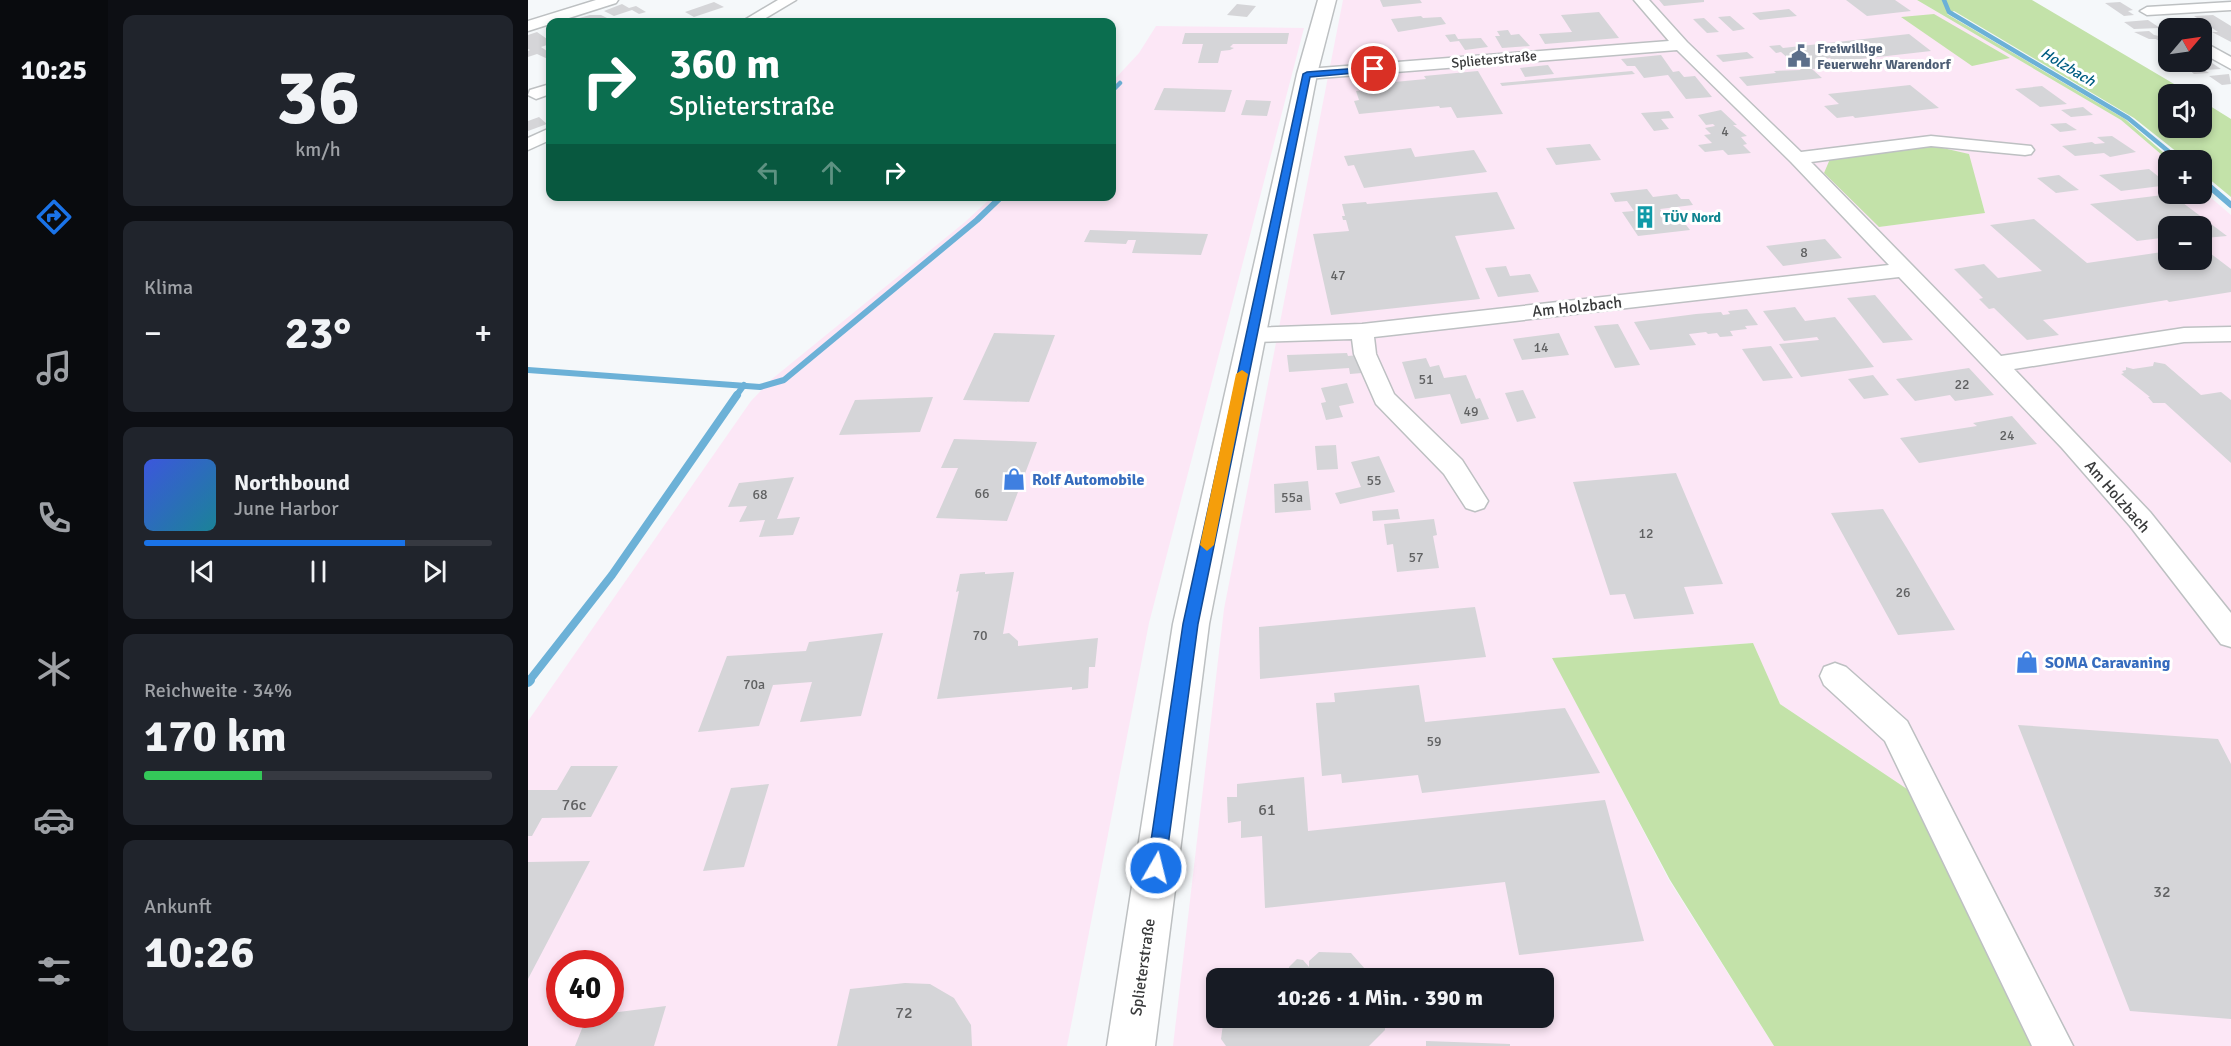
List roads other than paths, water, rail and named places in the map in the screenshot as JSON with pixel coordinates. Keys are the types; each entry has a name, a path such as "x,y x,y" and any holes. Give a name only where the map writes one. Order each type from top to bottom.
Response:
{"street":[{"path":"559,18 611,0"},
{"path":"755,18 789,0"},
{"name":"Splieterstraße","path":"1131,1046 1191,624 1307,74 1328,0"},
{"name":"Am Holzbach","path":"1641,0 1681,45 1797,158 1903,270 1997,364 2140,519 2231,635"},
{"path":"2130,0 2158,18"},
{"path":"2147,11 2231,6"},
{"path":"528,10 546,21"},
{"path":"528,26 546,22"},
{"name":"Splieterstraße","path":"1307,74 1681,45"},
{"path":"2212,52 2231,64"},
{"path":"528,145 546,135"},
{"path":"1797,158 1931,141 2025,150"},
{"name":"Am Holzbach","path":"1251,336 1362,331 1903,270"},
{"path":"1362,331 1365,354 1384,398 1452,467 1475,501"},
{"path":"1997,364 2184,335 2231,334"},
{"path":"1835,676 1896,731 2053,1046"}],"waterway":[{"name":"Holzbach","path":"1944,0 1949,12 2128,118 2167,150"},
{"path":"1116,87 1120,83"},
{"name":"Holzbach","path":"2212,189 2231,205"},
{"path":"743,386 760,387 784,380 997,201"},
{"path":"528,370 743,386"},
{"path":"736,396 743,386"},
{"path":"529,681 612,575 737,395"}],"place":[{"name":"Freiwillige Feuerwehr Warendorf","path":"1799,56"},
{"name":"TÜV Nord","path":"1645,217"},
{"name":"Rolf Automobile","path":"1014,479"},
{"name":"SOMA Caravaning","path":"2027,662"}]}
